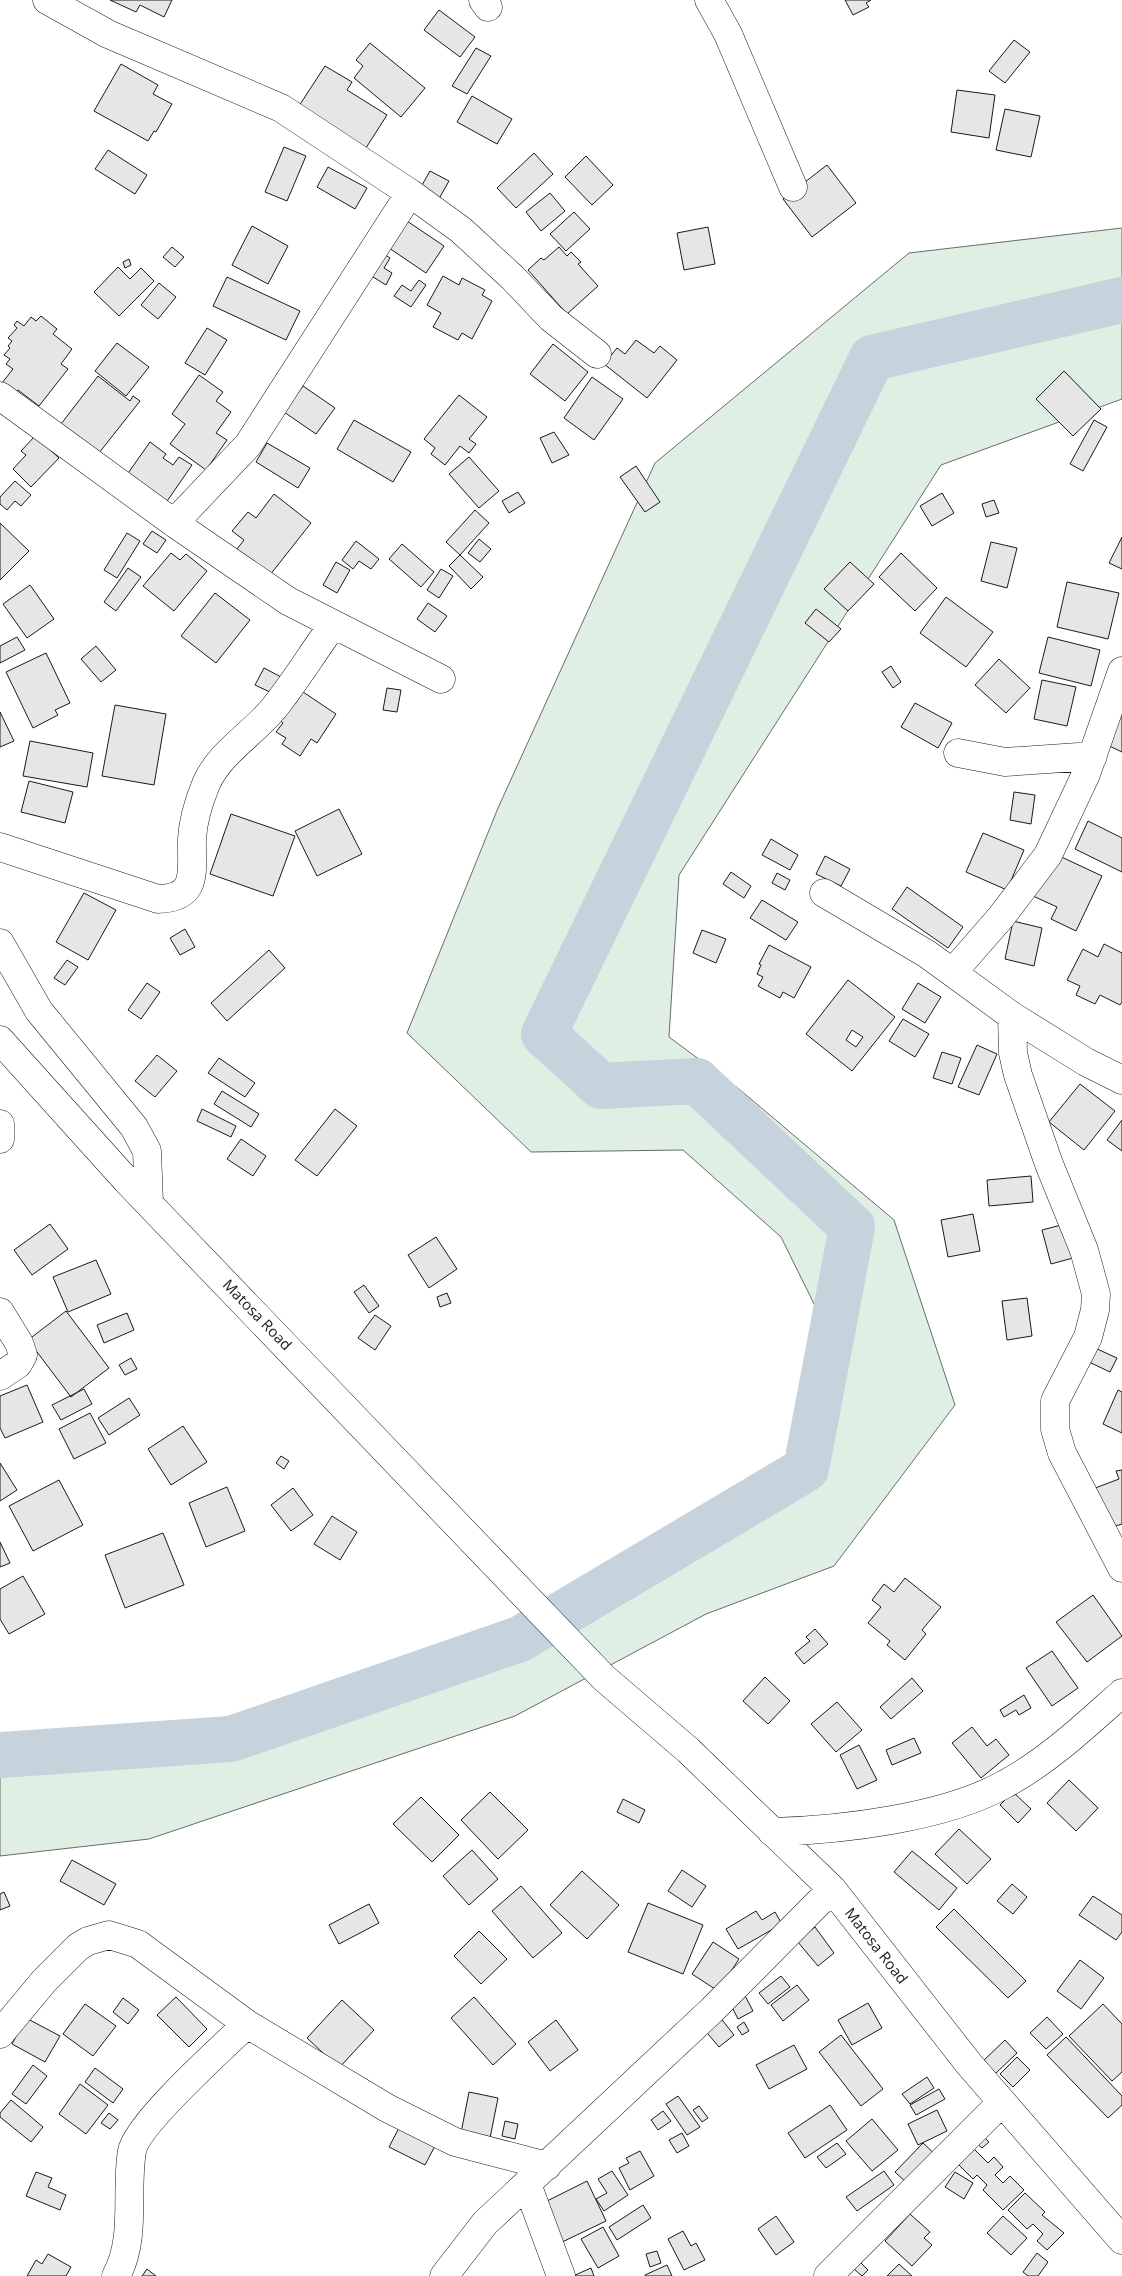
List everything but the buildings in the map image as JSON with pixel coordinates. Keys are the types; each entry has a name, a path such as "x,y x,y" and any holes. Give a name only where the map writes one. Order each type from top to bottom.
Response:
{"street":[{"path":"47,0 108,34 280,108 410,193 461,230 514,278 551,318 597,354"},
{"path":"709,0 728,34 793,187"},
{"path":"174,523 248,446 410,193"},
{"path":"0,396 174,523 288,601 441,679"},
{"path":"0,847 158,899 172,899 182,894 190,885 192,838 197,807 207,782 221,759 274,708 333,624"},
{"path":"953,972 1001,918 1048,855 1093,756 1122,671"},
{"path":"958,753 1005,762 1093,756"},
{"path":"824,893 953,972 1012,1016 1086,1062 1122,1080"},
{"path":"0,943 39,1012 134,1126 147,1150 149,1203"},
{"path":"1012,1016 1013,1052 1018,1075 1034,1124 1084,1250 1096,1294 1095,1310 1088,1337 1055,1401 1054,1429 1062,1453 1122,1568"},
{"name":"Matosa Road","path":"2,1048 604,1678 688,1750 832,1889 1002,2102 1122,2240"},
{"path":"0,1124 0,1140"},
{"path":"0,1312 19,1342 23,1355 18,1364 0,1376"},
{"path":"772,1832 813,1831 855,1825 967,1801 1006,1784 1048,1755 1122,1693"},
{"path":"444,2276 484,2223 548,2166 712,2010 832,1889"},
{"path":"0,2034 44,1981 78,1946 109,1935 138,1944 247,2024 387,2108 455,2142 548,2166"},
{"path":"116,2276 128,2243 132,2149 149,2120 247,2024"},
{"path":"828,2276 1002,2102"},
{"path":"527,2184 561,2276"}],"green space":[{"path":"1122,228 1122,399 941,465 679,875 669,1037 739,1089 894,1220 955,1405 834,1566 706,1614 515,1716 149,1839 0,1856 0,1763 95,1735 323,1704 674,1559 783,1496 821,1318 781,1237 683,1150 531,1152 407,1033 498,808 655,463 909,253"}],"waterway":[{"path":"0,1755 231,1739 520,1639 806,1469 852,1227 697,1081 601,1086 544,1034 872,358 1122,300"}]}
